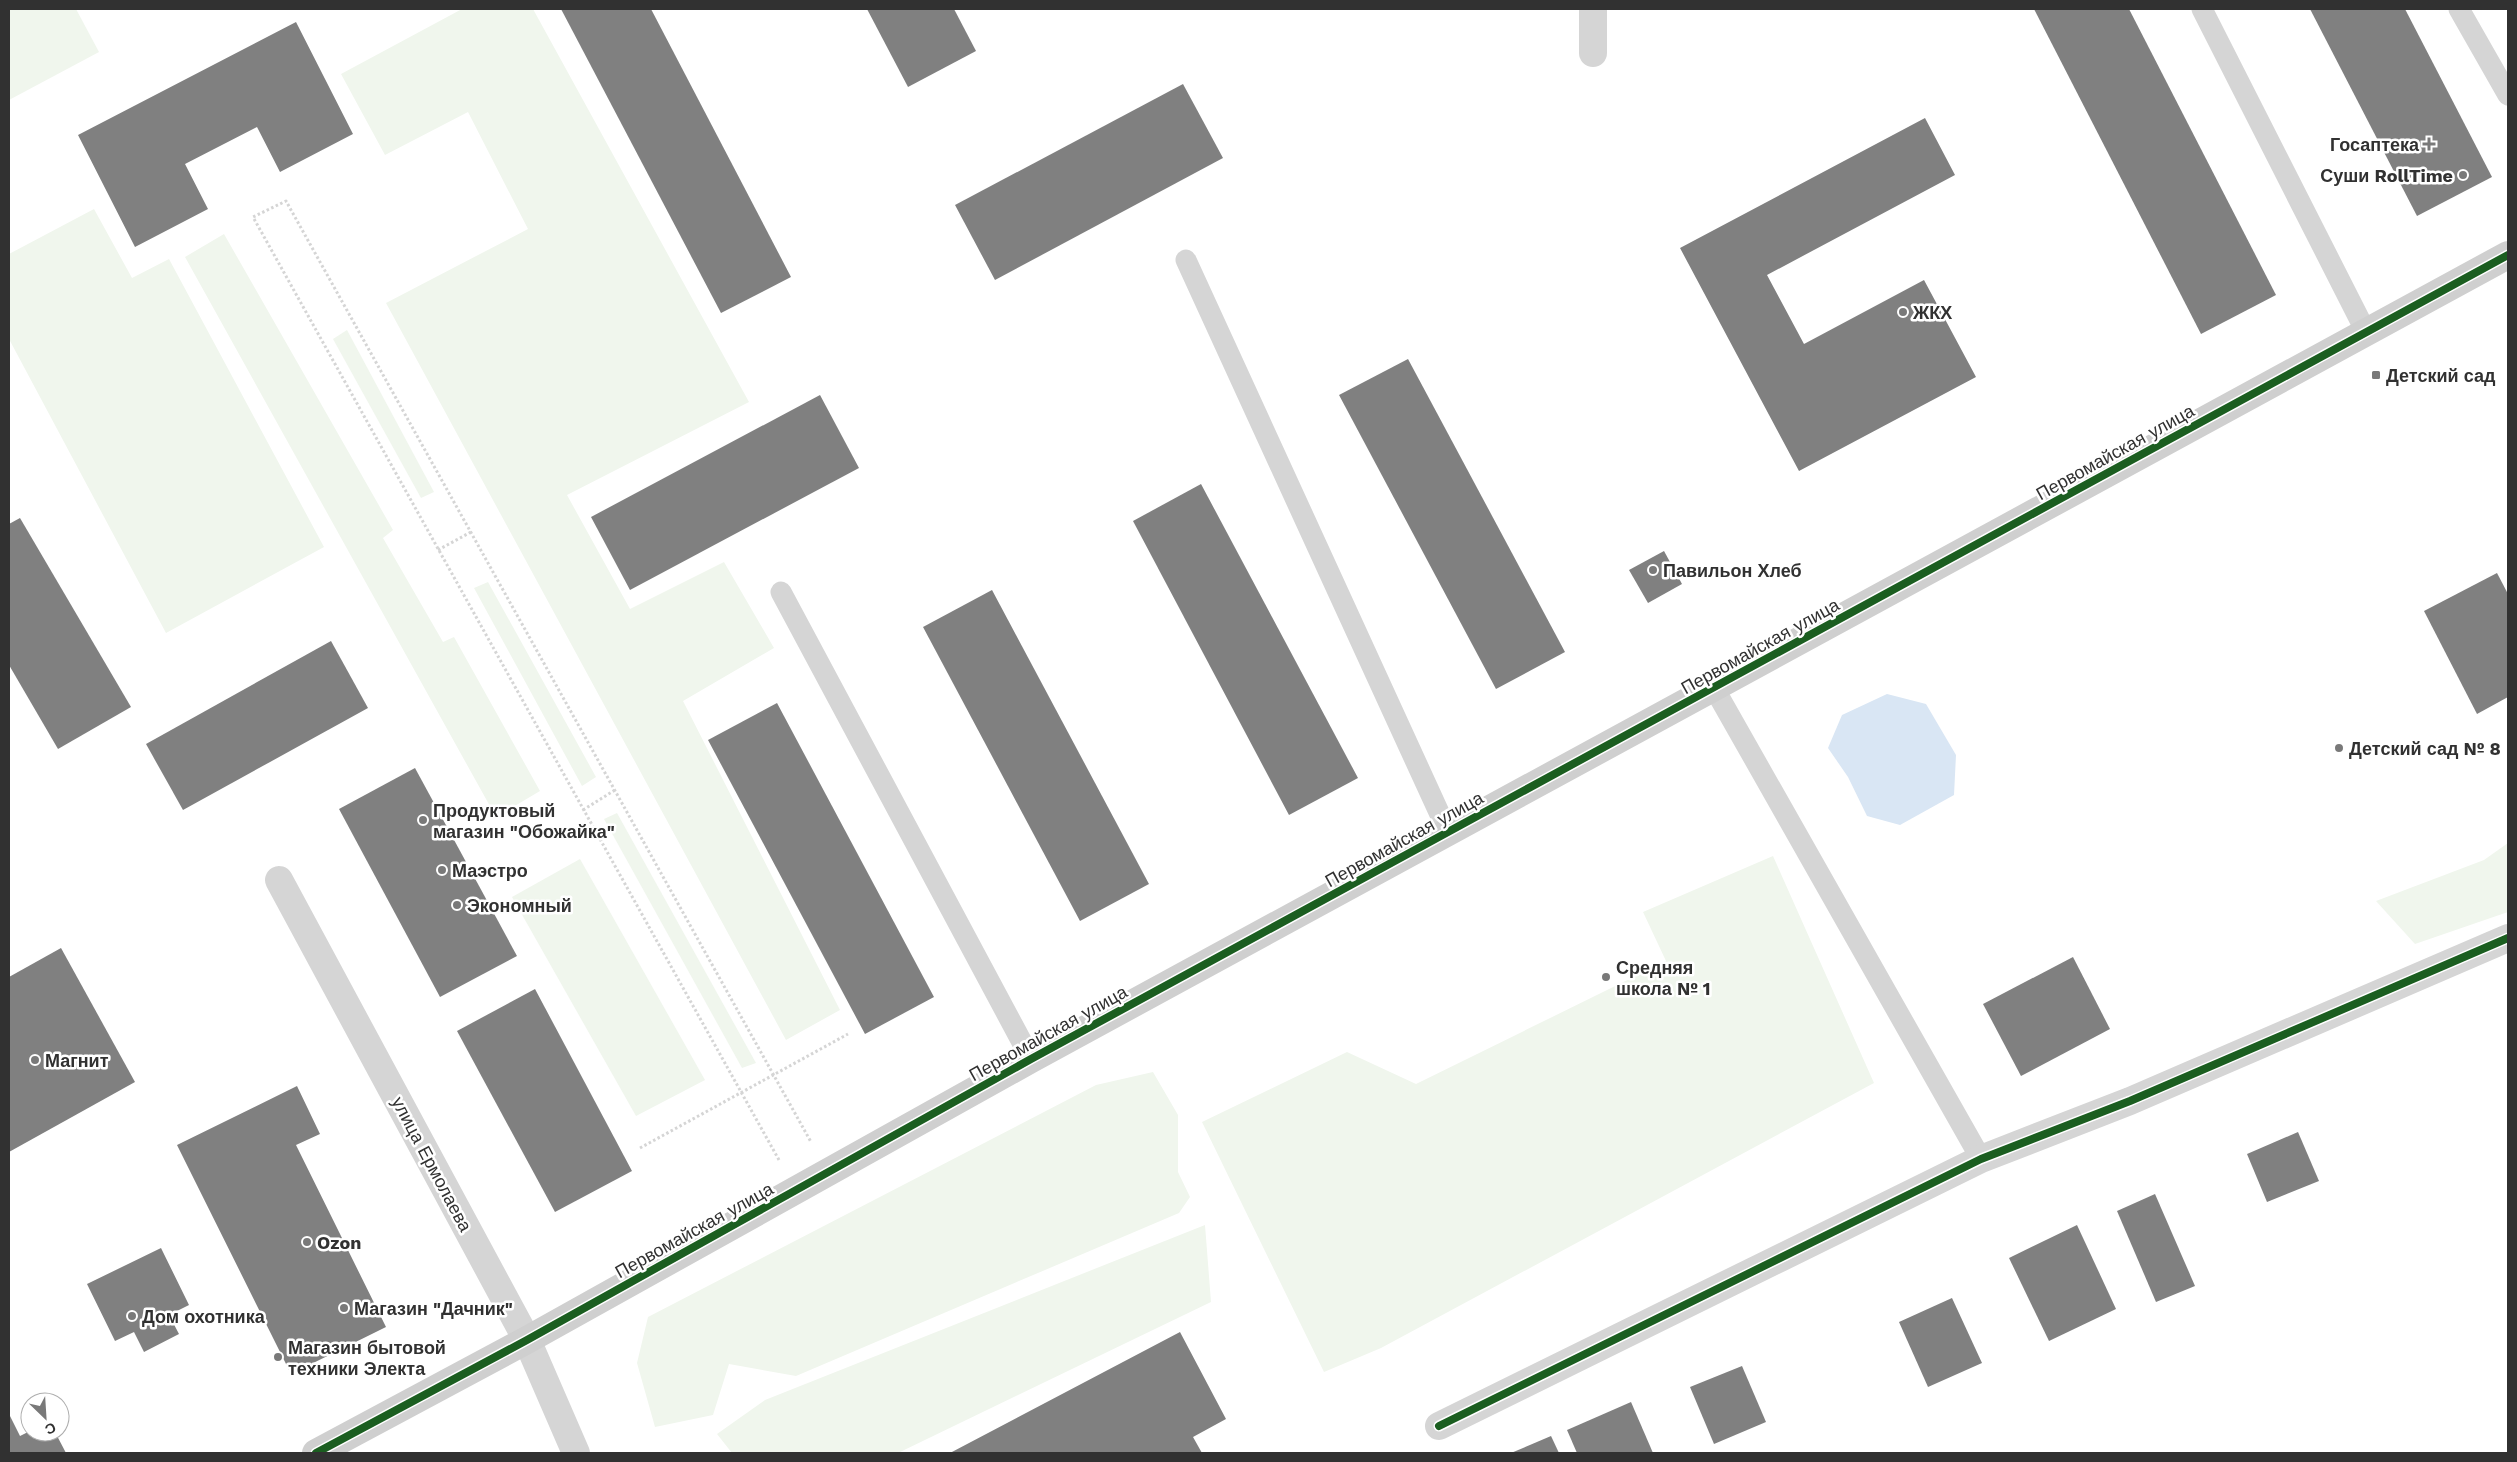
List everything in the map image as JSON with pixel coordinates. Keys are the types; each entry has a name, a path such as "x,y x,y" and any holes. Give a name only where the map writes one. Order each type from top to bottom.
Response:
{"street":[{"path":"1593,9 1593,53"},
{"name":"Первомайская улица","path":"316,1453 527,1340 1032,1059 2508,255"},
{"name":"улица Ермолаева","path":"279,880 527,1340 576,1453"},
{"path":"1439,1426 1981,1158 2130,1101 2508,938"}],"lane":[{"path":"2202,9 2366,332"},
{"path":"2459,9 2508,94"},
{"path":"1186,260 1448,832"},
{"path":"781,592 1032,1059"},
{"path":"1714,688 1981,1158"}],"path":[{"path":"796,1190 253,217 286,201 828,1173"},
{"path":"438,550 471,532"},
{"path":"583,810 615,790"},
{"path":"640,1148 848,1034"}],"shaded area":[{"path":"9,9 76,9 99,52 9,100"},
{"path":"462,9 533,9 749,402 567,495 630,609 724,562 774,648 683,701 840,1010 786,1040 386,303 528,229 468,112 385,155 341,74"},
{"path":"94,209 132,278 169,259 324,547 166,633 9,339 9,254"},
{"path":"224,234 393,530 383,538 443,642 454,637 540,791 496,817 185,257"},
{"path":"347,330 434,492 421,498 333,339"},
{"path":"488,582 596,777 582,786 474,588"},
{"path":"617,813 756,1063 742,1068 604,819"},
{"path":"2508,843 2508,912 2415,944 2376,901 2484,860"},
{"path":"1773,856 1874,1083 1381,1348 1324,1372 1202,1122 1347,1052 1416,1084 1666,961 1643,912"},
{"path":"580,859 705,1080 636,1116 512,897"},
{"path":"1153,1072 1178,1115 1178,1172 1190,1197 1179,1213 796,1376 729,1364 713,1415 655,1427 637,1363 648,1317 1096,1085"},
{"path":"1205,1225 1211,1302 898,1453 732,1453 717,1434 765,1400"}],"water":[{"path":"1887,694 1926,704 1956,755 1954,795 1900,825 1867,816 1848,777 1828,748 1842,715"}],"building":[{"path":"561,9 651,9 791,277 721,313"},
{"path":"867,9 954,9 976,51 908,87"},
{"path":"2034,9 2129,9 2276,295 2201,334"},
{"path":"2310,9 2405,9 2492,177 2417,216"},
{"path":"296,22 353,134 280,172 257,127 185,164 208,209 135,247 78,135"},
{"path":"1183,84 1223,158 995,280 955,205"},
{"name":"ЖКХ","path":"1925,118 1955,175 1767,275 1804,344 1924,280 1976,377 1799,471 1680,248"},
{"path":"1408,359 1565,652 1496,689 1339,395"},
{"path":"820,395 859,468 630,590 591,517"},
{"path":"1201,484 1358,778 1289,815 1133,521"},
{"path":"20,518 131,707 58,749 9,665 9,524"},
{"path":"1664,551 1682,584 1648,603 1629,570"},
{"path":"2497,573 2508,594 2508,697 2477,714 2424,611"},
{"path":"992,590 1149,884 1080,921 923,627"},
{"path":"331,641 368,708 183,810 146,744"},
{"path":"777,703 934,997 865,1034 708,740"},
{"path":"415,768 517,956 440,997 339,809"},
{"path":"61,948 135,1082 9,1152 9,977"},
{"path":"2073,957 2110,1029 2021,1076 1983,1004"},
{"path":"535,989 632,1171 555,1212 457,1031"},
{"path":"297,1086 320,1134 296,1145 386,1327 291,1374 177,1145"},
{"path":"2298,1132 2319,1181 2267,1202 2247,1154"},
{"path":"2155,1194 2195,1286 2156,1302 2117,1211"},
{"path":"2077,1225 2116,1309 2049,1341 2009,1258"},
{"path":"161,1248 189,1305 169,1315 179,1334 144,1352 134,1332 115,1341 87,1284"},
{"path":"1952,1298 1982,1363 1928,1387 1899,1322"},
{"path":"1180,1332 1226,1419 1193,1437 1202,1453 950,1453"},
{"path":"1742,1366 1766,1422 1714,1444 1690,1387"},
{"path":"1631,1402 1653,1453 1577,1453 1567,1430"},
{"path":"9,1414 20,1436 20,1442 60,1442 66,1453 9,1453"},
{"path":"1551,1436 1559,1453 1511,1453"}],"cycle path":[{"path":"316,1453 527,1340 1031,1059 2508,255"},
{"path":"1439,1426 1981,1159 2130,1101 2508,938"}],"place":[{"name":"Госаптека","path":"2429,144"},
{"name":"Суши RollTime","path":"2463,175"},
{"name":"ЖКХ","path":"1903,312"},
{"name":"Детский сад","path":"2376,375"},
{"name":"Павильон Хлеб","path":"1653,570"},
{"name":"Детский сад № 8","path":"2339,748"},
{"name":"Продуктовый магазин \"Обожайка\"","path":"423,820"},
{"name":"Маэстро","path":"442,870"},
{"name":"Экономный","path":"457,905"},
{"name":"Средняя школа № 1","path":"1606,977"},
{"name":"Магнит","path":"35,1060"},
{"name":"Ozon","path":"307,1242"},
{"name":"Магазин \"Дачник\"","path":"344,1308"},
{"name":"Дом охотника","path":"132,1316"},
{"name":"Магазин бытовой техники Электа","path":"278,1357"}]}
